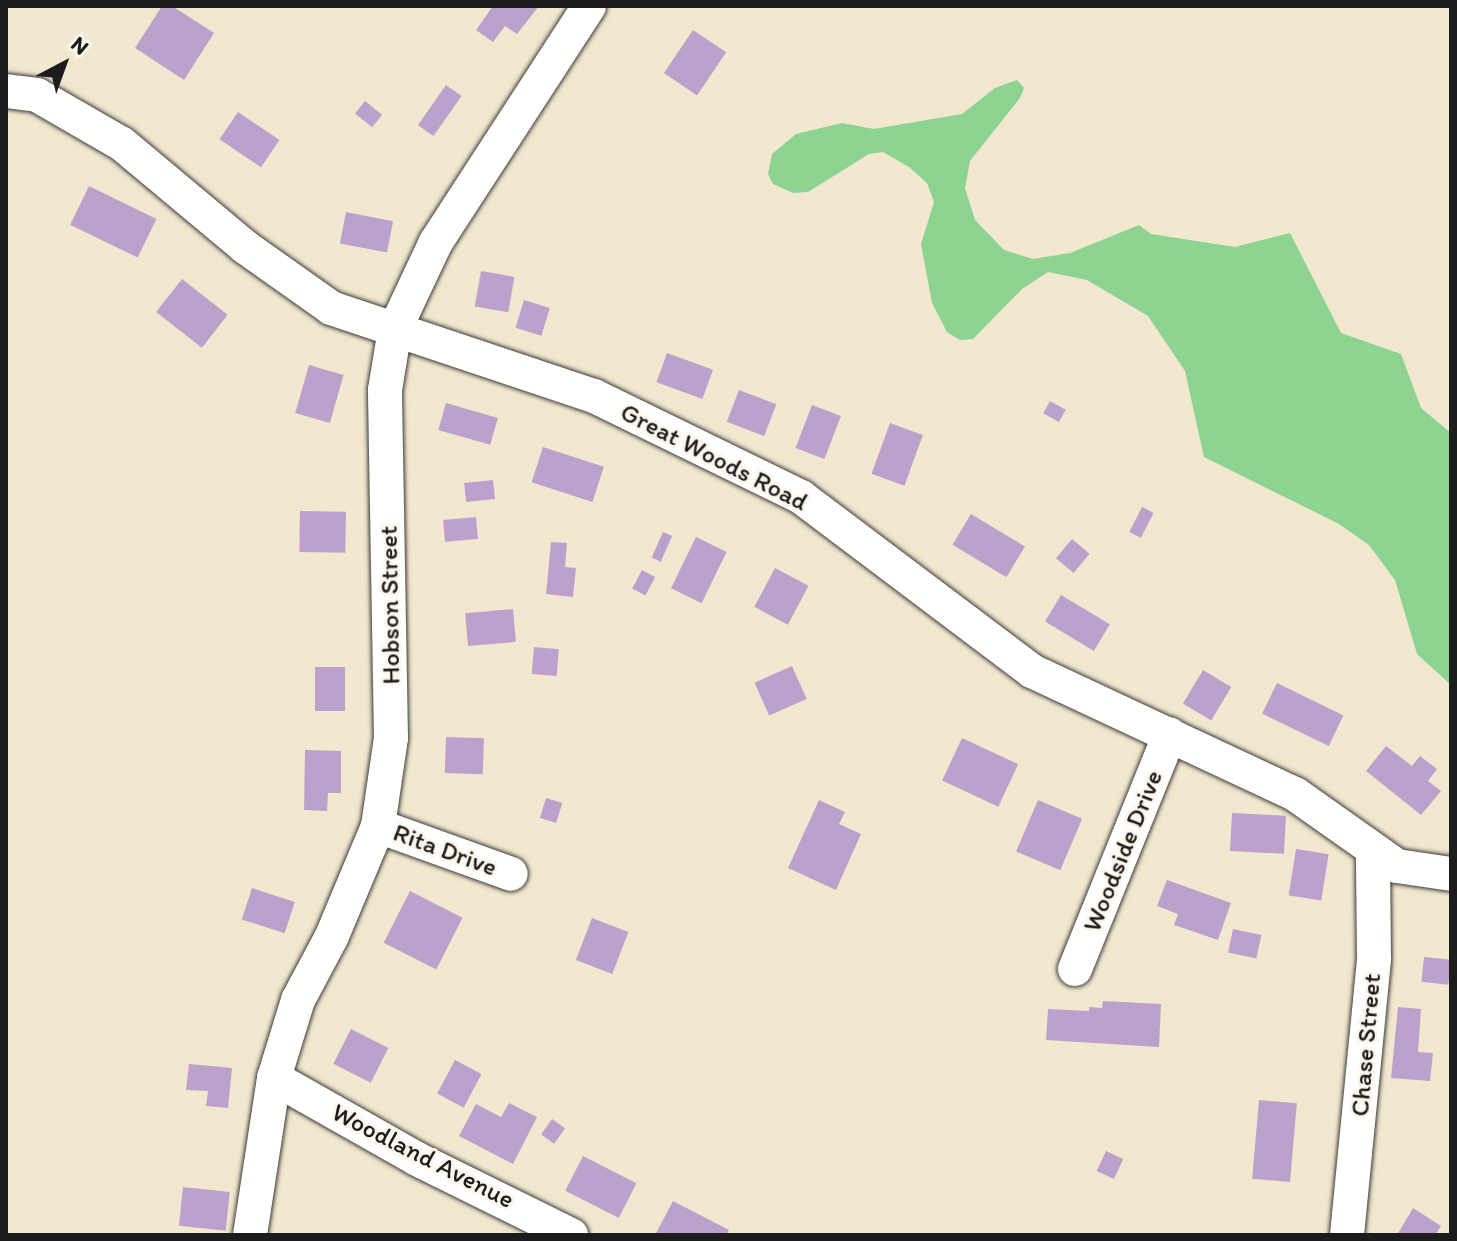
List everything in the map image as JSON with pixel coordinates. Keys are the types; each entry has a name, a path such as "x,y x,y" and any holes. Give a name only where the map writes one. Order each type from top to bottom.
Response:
{"street":[{"name":"Hobson Street","path":"250,1235 274,1078 298,1000 332,936 378,826 391,738 385,390 395,329 436,242 589,6"},
{"name":"Great Woods Road","path":"6,91 37,95 122,144 245,247 331,308 594,396 801,497 1032,671 1306,800 1345,825 1373,854 1397,866 1451,874"},
{"name":"Woodside Drive","path":"1075,969 1170,734"},
{"name":"Rita Drive","path":"378,826 511,874"},
{"name":"Chase Street","path":"1347,1235 1373,973 1373,854"},
{"name":"Woodland Avenue","path":"274,1078 417,1159 571,1235"}],"green space":[{"path":"1017,80 1024,88 1020,98 970,161 965,188 975,220 1004,250 1033,259 1070,253 1139,225 1151,234 1235,247 1290,233 1341,333 1401,354 1421,408 1451,433 1451,685 1417,654 1395,580 1369,545 1339,524 1204,457 1185,371 1148,316 1087,280 1048,272 1022,289 973,339 960,340 947,332 932,303 921,244 934,202 927,183 909,167 883,152 869,154 808,192 793,193 773,184 768,174 772,154 796,134 842,123 874,129 962,114 995,88"}],"building":[{"path":"162,6 172,6 214,33 184,80 135,48"},
{"path":"493,6 539,6 517,34 505,26 493,42 476,30"},
{"path":"693,30 726,52 697,95 664,73"},
{"path":"446,85 462,96 433,136 418,125"},
{"path":"365,101 382,115 372,127 355,113"},
{"path":"238,112 279,140 261,167 220,139"},
{"path":"89,186 156,219 138,258 70,225"},
{"path":"346,212 393,221 387,253 340,243"},
{"path":"481,271 514,277 508,312 475,306"},
{"path":"182,279 228,315 202,348 156,312"},
{"path":"524,300 550,308 541,336 516,328"},
{"path":"667,353 713,370 702,399 656,382"},
{"path":"309,365 344,375 330,423 295,413"},
{"path":"739,390 776,404 764,436 727,422"},
{"path":"1050,401 1066,410 1059,422 1043,413"},
{"path":"446,403 498,418 490,445 438,430"},
{"path":"812,405 841,416 824,459 796,448"},
{"path":"890,423 923,435 904,486 872,474"},
{"path":"543,447 604,467 592,502 532,482"},
{"path":"493,480 495,499 466,502 464,483"},
{"path":"1142,507 1154,513 1141,538 1129,532"},
{"path":"300,511 346,512 345,553 299,552"},
{"path":"971,514 1025,546 1006,577 952,545"},
{"path":"476,517 478,539 445,542 443,520"},
{"path":"663,532 672,536 661,562 652,558"},
{"path":"696,537 727,552 702,603 671,588"},
{"path":"1072,539 1090,554 1074,573 1056,558"},
{"path":"551,542 567,543 565,567 576,568 573,597 546,594"},
{"path":"775,568 809,586 788,625 754,607"},
{"path":"642,570 655,577 645,596 632,589"},
{"path":"1061,595 1110,624 1094,651 1045,622"},
{"path":"513,609 516,642 468,646 465,613"},
{"path":"534,647 559,649 557,676 532,674"},
{"path":"792,666 807,699 769,716 755,683"},
{"path":"315,667 345,667 345,711 315,711"},
{"path":"1203,670 1231,687 1211,720 1183,703"},
{"path":"1277,683 1344,715 1329,746 1262,714"},
{"path":"446,737 484,738 483,774 445,773"},
{"path":"962,738 1018,764 998,807 942,781"},
{"path":"1386,746 1412,766 1420,756 1437,769 1428,781 1441,791 1421,815 1366,771"},
{"path":"305,750 341,751 341,793 328,793 327,811 304,810"},
{"path":"546,798 562,803 556,823 540,818"},
{"path":"819,800 845,812 839,824 861,834 836,890 788,868"},
{"path":"1038,800 1082,819 1060,870 1016,852"},
{"path":"1232,813 1286,816 1284,854 1230,851"},
{"path":"1296,849 1329,854 1321,901 1289,895"},
{"path":"1167,880 1231,903 1218,940 1174,925 1178,914 1157,906"},
{"path":"252,888 295,902 285,933 242,919"},
{"path":"410,891 463,918 436,969 384,943"},
{"path":"592,918 628,932 612,974 576,960"},
{"path":"1233,929 1261,935 1256,959 1228,952"},
{"path":"1424,957 1451,960 1448,985 1421,982"},
{"path":"1103,1001 1161,1004 1159,1047 1046,1040 1048,1009 1089,1011 1089,1007 1102,1008"},
{"path":"1398,1007 1421,1009 1418,1052 1433,1053 1430,1081 1391,1078"},
{"path":"351,1029 388,1048 371,1083 333,1064"},
{"path":"455,1060 481,1074 464,1108 437,1094"},
{"path":"189,1064 232,1068 228,1108 206,1106 208,1091 186,1090"},
{"path":"1259,1100 1297,1103 1290,1182 1252,1179"},
{"path":"509,1103 537,1117 513,1164 459,1136 476,1104 501,1117"},
{"path":"552,1119 565,1128 554,1144 541,1135"},
{"path":"1106,1151 1123,1159 1114,1179 1097,1171"},
{"path":"583,1156 636,1183 619,1218 565,1191"},
{"path":"183,1187 230,1192 226,1231 179,1226"},
{"path":"673,1201 729,1230 726,1235 655,1235"},
{"path":"1413,1208 1441,1226 1435,1235 1397,1235"}]}
